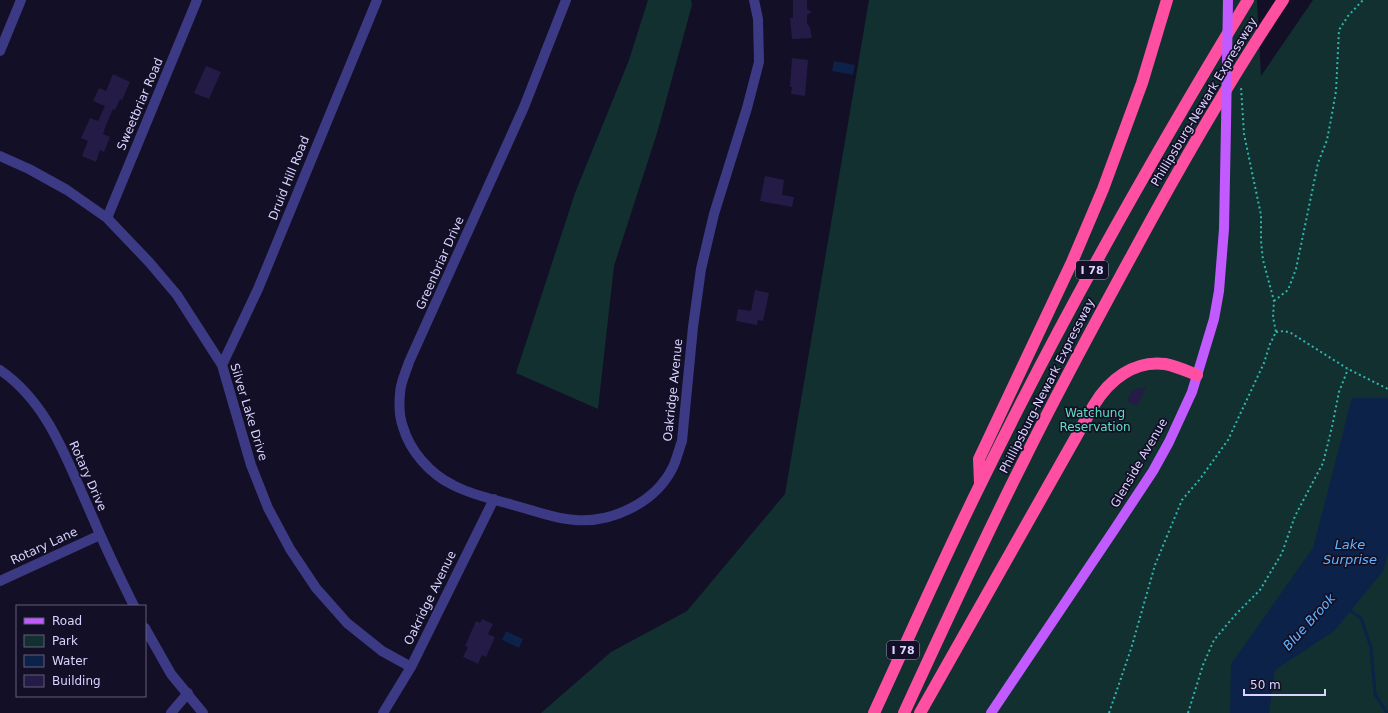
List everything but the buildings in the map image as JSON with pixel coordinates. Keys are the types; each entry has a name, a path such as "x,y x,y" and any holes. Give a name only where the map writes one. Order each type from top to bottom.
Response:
{"highway":[{"path":"980,485 979,459 1072,262 1103,189 1142,83 1167,0"},
{"name":"Phillipsburg-Newark Expressway","path":"874,713 931,587 980,485 1058,332 1120,217 1248,0"},
{"name":"Phillipsburg-Newark Expressway","path":"904,713 969,572 1024,458 1082,346 1176,174 1283,0"},
{"path":"920,713 1094,405 1104,390 1111,383 1129,371 1147,364 1166,364 1197,375"}],"main road":[{"name":"Glenside Avenue","path":"991,713 1153,471 1183,412 1197,375 1214,319 1221,270 1224,229 1228,0"}],"street":[{"path":"0,51 21,0"},
{"name":"Sweetbriar Road","path":"107,218 197,0"},
{"name":"Druid Hill Road","path":"222,365 258,289 377,0"},
{"name":"Greenbriar Drive","path":"494,499 454,486 439,477 425,464 413,447 402,426 400,415 400,392 409,362 524,107 566,0"},
{"name":"Oakridge Avenue","path":"383,713 410,667 494,499 569,519 599,519 622,512 643,501 662,483 673,467 682,441 693,327 701,269 714,214 747,108 758,62 758,19 754,0"},
{"name":"Silver Lake Drive","path":"0,156 29,169 67,190 107,218 150,262 176,296 222,365 250,465 268,508 290,549 316,588 346,623 382,651 410,667"},
{"name":"Rotary Drive","path":"0,370 11,378 30,397 46,418 70,464 100,535 134,605"},
{"name":"Rotary Lane","path":"0,581 100,535"},
{"path":"146,630 171,674 203,713"},
{"path":"171,713 188,693"}],"path":[{"path":"1274,301 1288,290 1296,269 1318,163 1327,140 1336,91 1339,30 1348,16 1363,0"},
{"path":"1109,713 1131,649 1155,565 1182,500 1200,479 1228,440 1264,363 1270,344 1276,332 1273,317 1274,301 1263,260 1261,215 1244,134 1243,120"},
{"path":"1276,332 1284,330 1291,333 1348,369 1388,389"},
{"path":"1188,713 1203,665 1214,640 1236,614 1260,590 1282,553 1295,516 1323,463 1339,392 1348,369"}],"green space":[{"path":"648,0 691,0 692,5 658,130 614,266 598,409 516,373 575,193 629,60"},
{"name":"Watchung Reservation","path":"869,0 1257,0 1261,76 1313,0 1388,0 1388,713 541,713 611,652 687,611 785,494"}],"water":[{"path":"834,61 855,65 853,75 832,71"},
{"name":"Lake Surprise","path":"1352,398 1388,398 1388,554 1383,571 1334,631 1275,670 1269,713 1230,713 1231,664 1313,548"},
{"path":"506,631 523,639 519,648 502,640"}],"waterway":[{"path":"1348,609 1361,618 1371,647 1375,694 1387,713"}],"water label":[{"name":"Blue Brook","path":"1309,622"}]}
